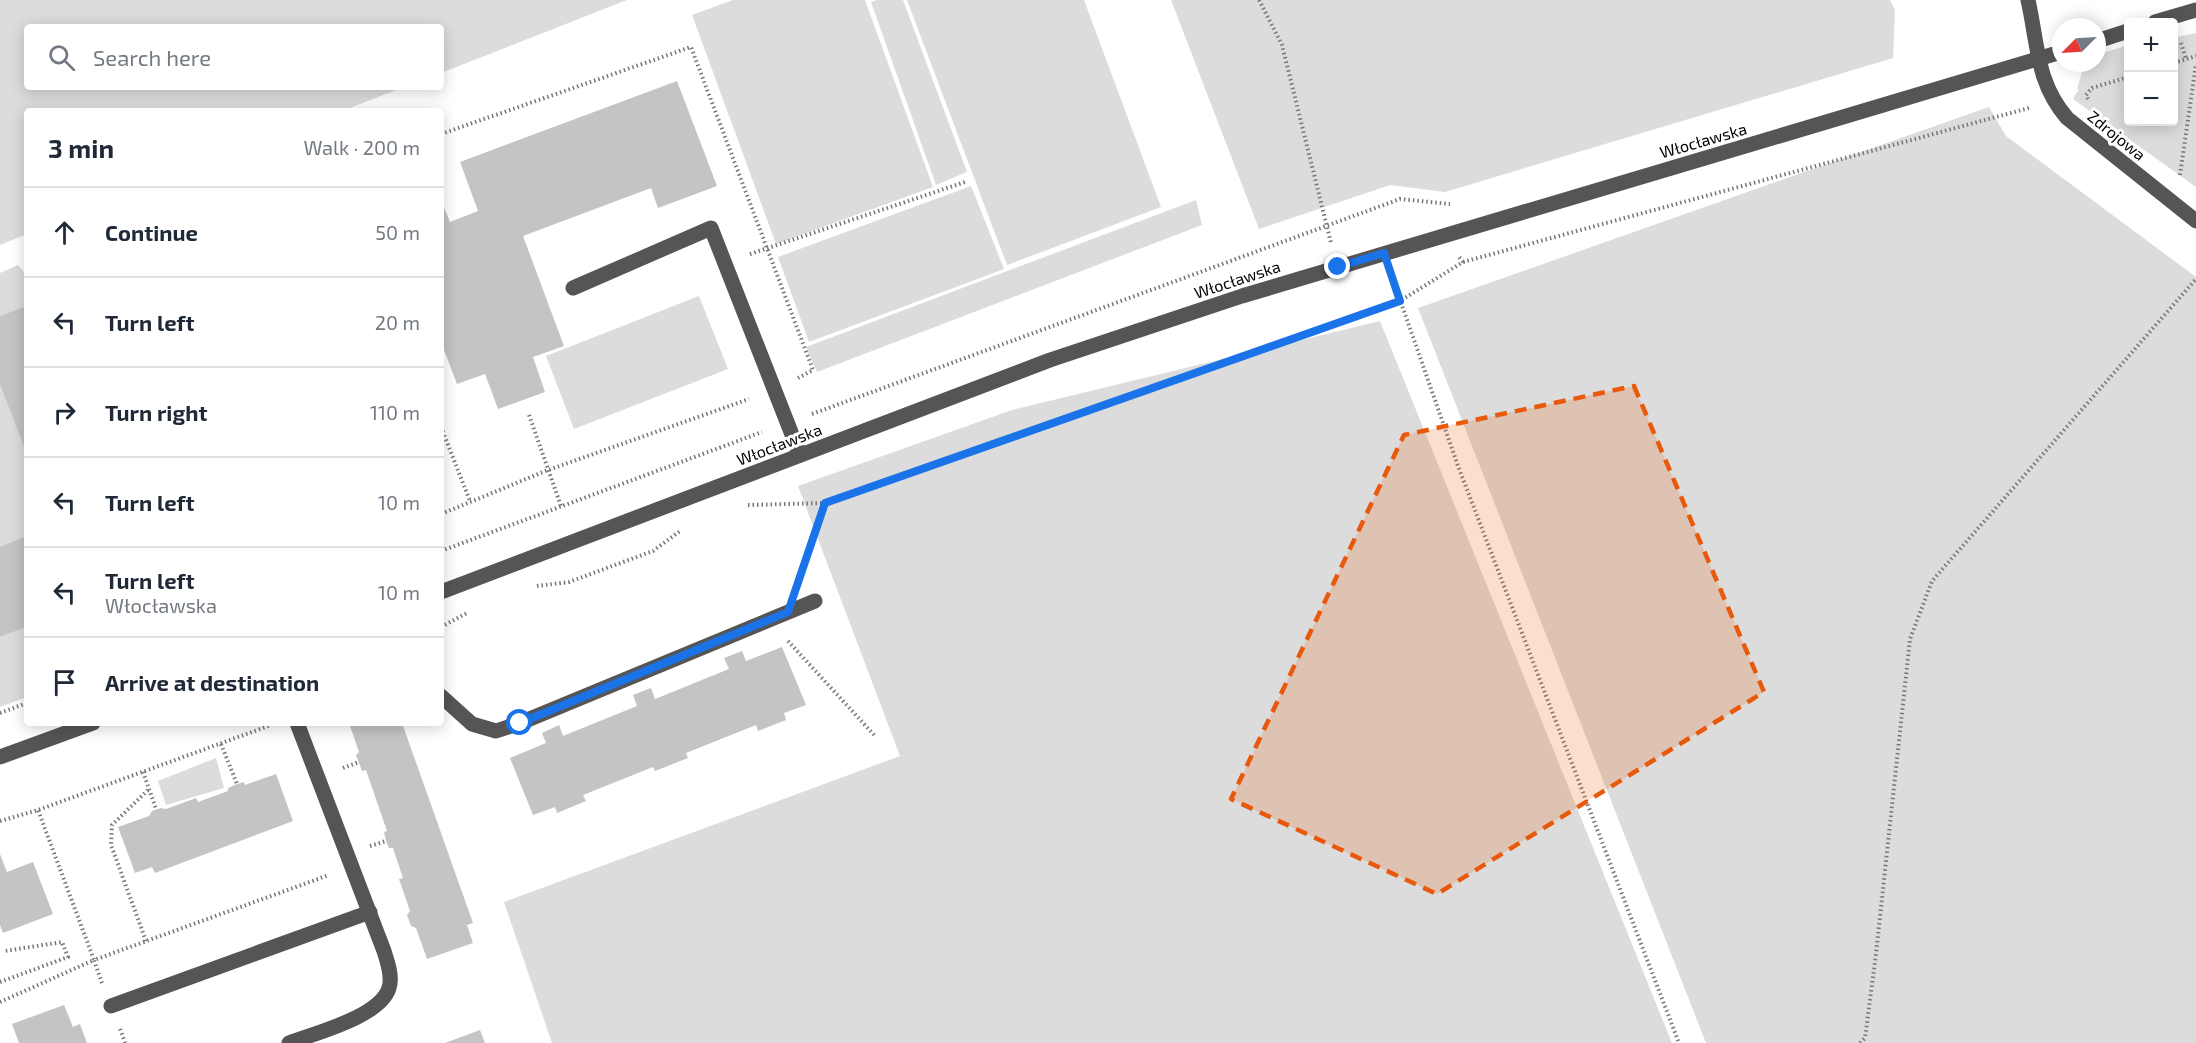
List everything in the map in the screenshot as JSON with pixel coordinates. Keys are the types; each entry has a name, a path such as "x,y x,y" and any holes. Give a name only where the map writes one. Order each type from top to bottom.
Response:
{"street":[{"name":"Zdrojowa","path":"2028,0 2038,60 2053,102 2067,118 2196,221"},
{"path":"2169,18 2196,10"},
{"path":"2106,38 2124,32"},
{"name":"Włocławska","path":"444,591 1050,360 1242,296 2052,55"},
{"path":"573,288 711,228 800,455"},
{"path":"444,699 472,724 496,731 531,719 815,601"},
{"path":"0,757 85,726"},
{"path":"289,1043 365,1014 376,1005 389,988 390,974 370,912 298,726"},
{"path":"111,1006 370,912"}],"path":[{"path":"1259,0 1282,45 1338,267"},
{"path":"2178,62 2196,56"},
{"path":"2171,171 2180,178 2196,64"},
{"path":"747,505 825,503 1400,301 1462,262 2086,95 2092,88 2124,78"},
{"path":"2086,95 2091,103"},
{"path":"725,262 966,182"},
{"path":"1446,235 1462,262"},
{"path":"1384,253 1458,466 1679,1043"},
{"path":"1860,1043 1865,1038 1876,954 1910,639 1932,581 2196,279"},
{"path":"529,415 561,506"},
{"path":"444,435 470,501"},
{"path":"788,612 825,503"},
{"path":"770,620 876,737"},
{"path":"0,713 24,704"},
{"path":"0,821 38,810 270,726"},
{"path":"221,744 237,784"},
{"path":"343,768 359,762"},
{"path":"143,772 156,809"},
{"path":"146,941 111,845 110,834 112,825 148,790"},
{"path":"38,810 125,1043"},
{"path":"369,846 387,841"},
{"path":"0,1002 94,960 352,866"},
{"path":"0,982 68,957 62,942 5,951"}],"highlighted area":[{"path":"1634,386 1764,692 1437,894 1231,799 1404,435"}],"shaded area":[{"path":"0,0 627,0 444,72 444,24 24,24 24,90 396,90 350,108 24,108 24,235 0,245"},
{"path":"733,0 865,0 933,187 776,244 692,15"},
{"path":"903,0 967,172 936,185 871,2"},
{"path":"907,0 1084,0 1161,207 1007,265"},
{"path":"1171,0 1890,0 1895,10 1893,58 1445,192 1390,185 1259,229"},
{"path":"2196,33 2196,187 2073,99 2079,89 2077,89 2082,72 2106,72 2106,52 2124,46 2124,126 2178,126 2178,37"},
{"path":"1989,107 2006,136 2196,277 2196,1043 1706,1043 1418,308"},
{"path":"971,186 1004,269 809,342 778,257"},
{"path":"1196,200 1202,225 817,372 806,347"},
{"path":"18,265 24,272 24,308 0,317 0,273"},
{"path":"699,296 728,369 574,429 546,356"},
{"path":"1380,321 1672,1043 552,1043 504,902 900,756 798,486 1012,410"},
{"path":"0,381 24,445 24,541 0,550"},
{"path":"24,628 24,698 0,707 0,637"},
{"path":"216,758 224,788 166,805 158,781"}],"building":[{"path":"677,81 717,186 658,208 651,188 523,236 564,346 533,357 545,392 498,409 485,374 457,384 444,350 444,207 450,222 478,211 460,162"},
{"path":"24,307 24,447 0,384 0,316"},
{"path":"24,537 24,628 0,637 0,547"},
{"path":"782,647 806,705 784,713 786,720 758,731 756,725 686,753 688,758 655,771 653,767 583,795 586,801 557,813 555,807 533,815 510,758 546,743 542,733 559,725 563,736 637,706 633,695 651,688 655,699 729,669 724,658 742,651 746,661"},
{"path":"350,726 403,726 473,923 467,925 473,943 427,959 416,928 411,926 407,915 410,911 399,879 403,878 393,848 389,848 386,841 384,832 387,831 366,770 362,771 356,755 359,752"},
{"path":"276,774 293,821 155,873 152,867 135,873 118,827 149,816 152,811 166,809 196,798 198,802 228,791 228,788 237,784 244,782 245,785"},
{"path":"0,854 7,872 33,862 53,914 3,933 0,925"},
{"path":"64,1005 73,1027 80,1024 87,1043 19,1043 12,1024"},
{"path":"480,1030 485,1043 445,1043"}],"route":[{"path":"520,723 788,612 825,503 1400,301 1384,253 1338,267"}]}
